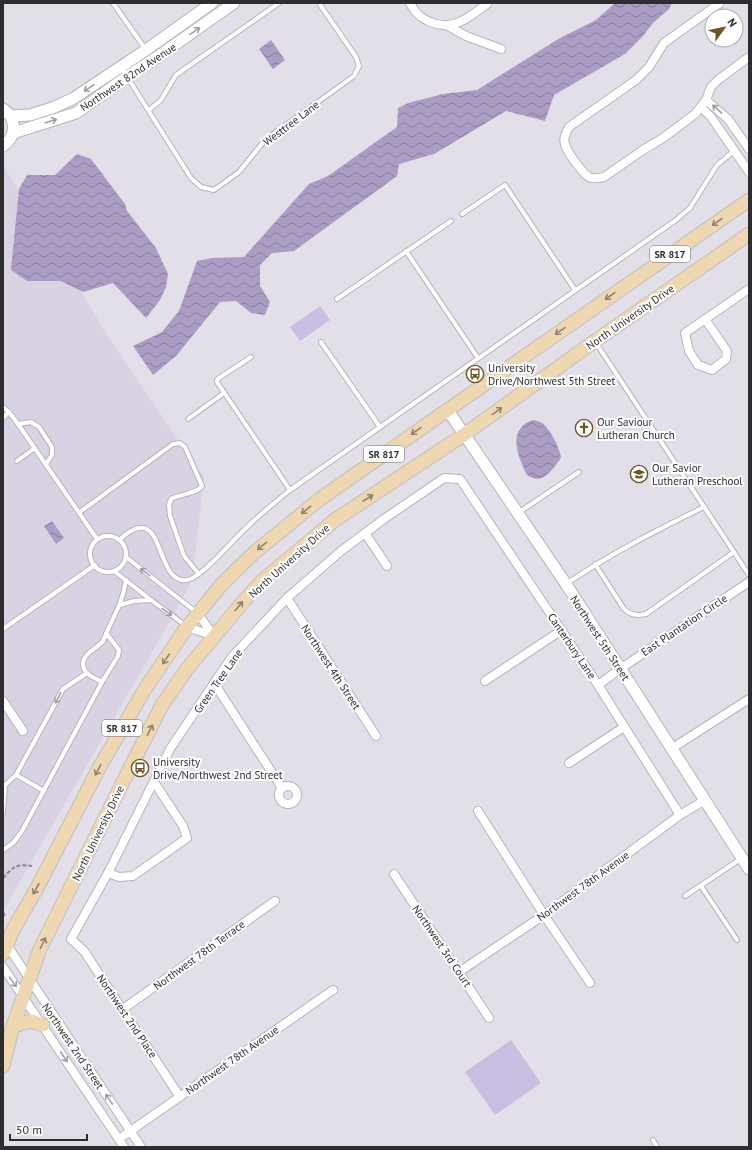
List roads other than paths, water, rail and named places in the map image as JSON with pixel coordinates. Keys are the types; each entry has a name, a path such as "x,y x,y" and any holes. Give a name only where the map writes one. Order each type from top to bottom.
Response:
{"main road":[{"name":"SR 817","path":"4,946 99,768 145,689 187,627 222,584 254,552 314,503 749,200"},
{"name":"North University Drive","path":"3,1066 13,1026 40,949 162,705 188,668 243,602 262,581 335,520 465,434 749,234"},
{"path":"13,1026 31,1021 43,1024"}],"street":[{"name":"Northwest 82nd Avenue","path":"7,113 30,115 56,107 74,98 146,50 212,3"},
{"name":"Northwest 82nd Avenue","path":"13,133 76,113 234,3"},
{"path":"410,3 421,18 439,26 448,26 460,22 488,3"},
{"path":"720,3 664,43 649,67 636,80 569,127 565,133 565,146 583,172 589,177 604,177 663,138 695,114 703,103 711,87 749,57"},
{"path":"448,26 466,36 501,49"},
{"path":"703,103 728,119 747,146 735,150"},
{"path":"703,103 749,172"},
{"path":"3,146 8,142 13,133 14,127 7,113"},
{"path":"705,319 727,350 726,359 712,370 698,365 689,351 685,333 705,319 749,289"},
{"name":"Northwest 5th Street","path":"447,409 566,584 749,869"},
{"name":"Green Tree Lane","path":"71,939 108,873 170,749 231,658 287,598 341,551 444,478 460,479"},
{"name":"Canterbury Lane","path":"460,479 598,685 680,816"},
{"path":"365,533 387,566"},
{"name":"East Plantation Circle","path":"620,669 749,582"},
{"name":"Northwest 4th Street","path":"287,598 376,736"},
{"path":"198,614 214,636"},
{"path":"187,627 214,636"},
{"path":"485,681 562,630"},
{"path":"598,685 620,669"},
{"path":"214,683 282,788"},
{"path":"671,749 749,699"},
{"path":"3,702 23,731"},
{"path":"569,763 624,727"},
{"path":"108,873 119,877 133,876 187,838 183,826 154,782"},
{"name":"Northwest 78th Avenue","path":"459,972 544,915 680,816 705,800"},
{"path":"478,812 544,915 590,983"},
{"name":"Northwest 3rd Court","path":"394,874 489,1018"},
{"name":"Northwest 78th Terrace","path":"123,1009 275,901"},
{"name":"Northwest 2nd Place","path":"71,939 84,952 180,1097"},
{"name":"Northwest 2nd Street","path":"4,946 30,980 141,1147"},
{"name":"Northwest 2nd Street","path":"3,967 43,1024 124,1147"},
{"name":"Northwest 78th Avenue","path":"119,1139 333,990"}],"lane":[{"path":"114,3 146,50"},
{"path":"149,110 161,100 176,75 279,3"},
{"name":"Westtree Lane","path":"121,66 191,178 201,187 214,190 239,172 265,140 354,76 359,66 356,57 319,3"},
{"path":"119,540 132,529 141,528 148,530 154,536 170,571 176,577 181,580 189,580 199,574 244,530 290,490 676,220 690,208 717,165 735,150"},
{"path":"462,214 505,185 575,290"},
{"path":"337,299 452,221"},
{"path":"406,251 478,358"},
{"path":"595,341 749,575"},
{"path":"321,342 380,427"},
{"path":"251,357 217,380 224,393 290,490"},
{"path":"188,419 224,393"},
{"path":"3,407 18,424 80,512 97,539"},
{"path":"3,418 9,412"},
{"path":"18,424 31,422 39,427 52,447 52,455 46,464"},
{"path":"80,512 173,444 180,443 185,447 202,486 199,489 172,499 169,505 170,516 184,556 199,574"},
{"path":"17,461 35,448"},
{"path":"517,513 579,472"},
{"path":"566,584 595,564 704,507"},
{"path":"108,536 119,540 125,547 126,557 122,566 114,571 103,571 94,565 90,552 97,539 108,536"},
{"path":"595,564 624,609 637,616 646,614 734,552"},
{"path":"126,557 198,614"},
{"path":"3,629 94,565"},
{"path":"114,571 187,627"},
{"path":"102,682 87,673 83,667 84,660 85,656 99,646 106,633 120,605 126,580"},
{"path":"120,605 134,601 151,600"},
{"path":"3,850 14,843 22,831 102,682 118,656 119,650 106,633"},
{"path":"3,812 5,785 16,775 63,689 87,673"},
{"path":"16,775 44,791"},
{"path":"685,896 742,858"},
{"path":"701,886 737,940"},
{"path":"653,1140 658,1147"}],"water":[{"path":"615,3 672,3 669,9 653,23 643,36 625,54 554,95 545,121 506,111 434,154 399,164 397,176 294,251 272,253 260,265 260,286 270,302 265,315 251,313 236,301 220,302 176,356 153,375 133,346 162,332 179,311 197,261 212,258 244,257 309,184 328,176 397,127 398,108 408,103 443,94 477,90 560,38 596,20"},
{"path":"271,40 285,60 273,69 259,49"},
{"path":"77,154 91,159 125,204 127,211 156,248 168,274 166,287 160,300 146,318 113,283 83,292 61,281 27,281 11,270 19,189 27,175 55,175"},
{"path":"533,420 542,423 551,434 557,444 561,458 551,472 538,479 527,475 520,460 516,444 519,430 525,424"},
{"path":"52,521 64,538 56,544 44,526"}],"place":[{"name":"University Drive/Northwest 5th Street","path":"475,374"},
{"name":"Our Saviour Lutheran Church","path":"584,428"},
{"name":"Our Savior Lutheran Preschool","path":"639,474"},
{"name":"University Drive/Northwest 2nd Street","path":"140,768"}]}
